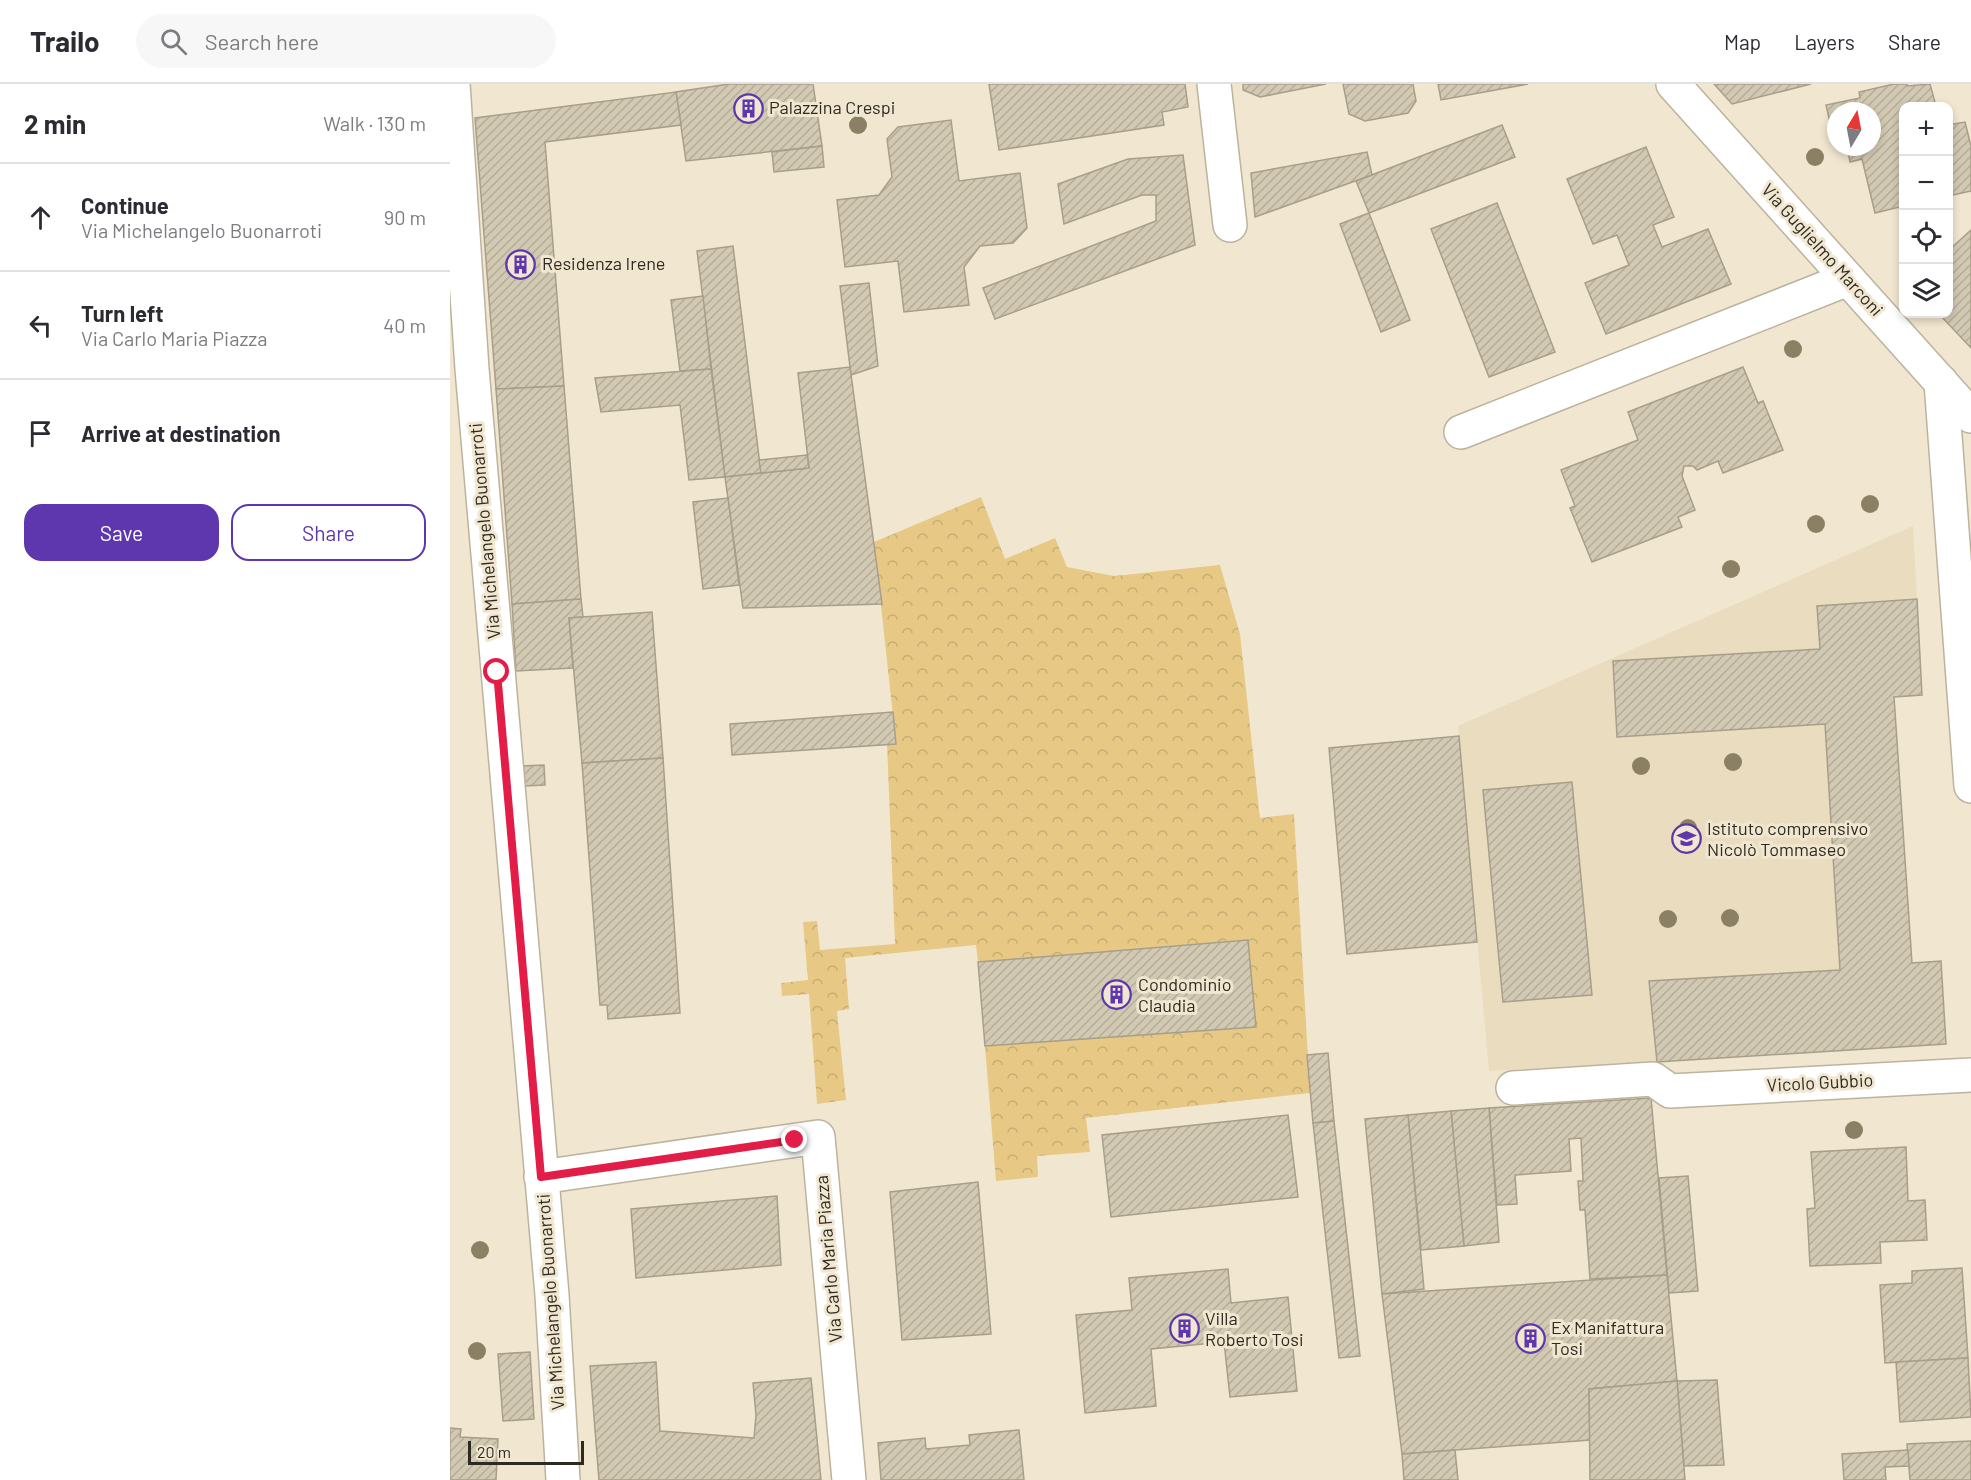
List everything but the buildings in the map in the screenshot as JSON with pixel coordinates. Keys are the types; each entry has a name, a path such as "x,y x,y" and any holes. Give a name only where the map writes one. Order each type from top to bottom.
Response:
{"street":[{"name":"Via Michelangelo Buonarroti","path":"453,84 471,357 541,1177 563,1480"},
{"path":"1214,84 1230,225"},
{"name":"Via Guglielmo Marconi","path":"1673,84 1971,416"},
{"path":"1461,432 1848,279"},
{"path":"1941,382 1960,471 1971,786"},
{"name":"Vicolo Gubbio","path":"1513,1088 1653,1079 1670,1091 1971,1075"},
{"name":"Via Carlo Maria Piazza","path":"541,1177 818,1137 849,1480"}],"shaded area":[{"name":"Istituto comprensivo Nicolò Tommaseo","path":"1913,526 1922,695 1894,697 1912,962 1941,961 1946,1044 1489,1071 1458,726"}],"green space":[{"path":"981,497 1005,559 1055,538 1067,567 1114,576 1220,565 1240,634 1260,818 1294,814 1310,1093 1086,1118 1090,1152 1037,1156 1038,1177 996,1181 985,1046 1256,1027 1248,941 978,962 976,945 845,958 849,1009 837,1011 846,1100 817,1104 809,994 782,996 781,983 808,980 803,922 817,921 820,950 895,944 887,744 896,743 874,542"}],"place":[{"name":"Palazzina Crespi","path":"748,108"},
{"name":"Residenza Irene","path":"521,264"},
{"name":"Istituto comprensivo Nicolò Tommaseo","path":"1686,839"},
{"name":"Condominio Claudia","path":"1117,995"},
{"name":"Villa Roberto Tosi","path":"1184,1329"},
{"name":"Ex Manifattura Tosi","path":"1530,1338"}],"route":[{"path":"497,672 541,1177 795,1140"}]}
